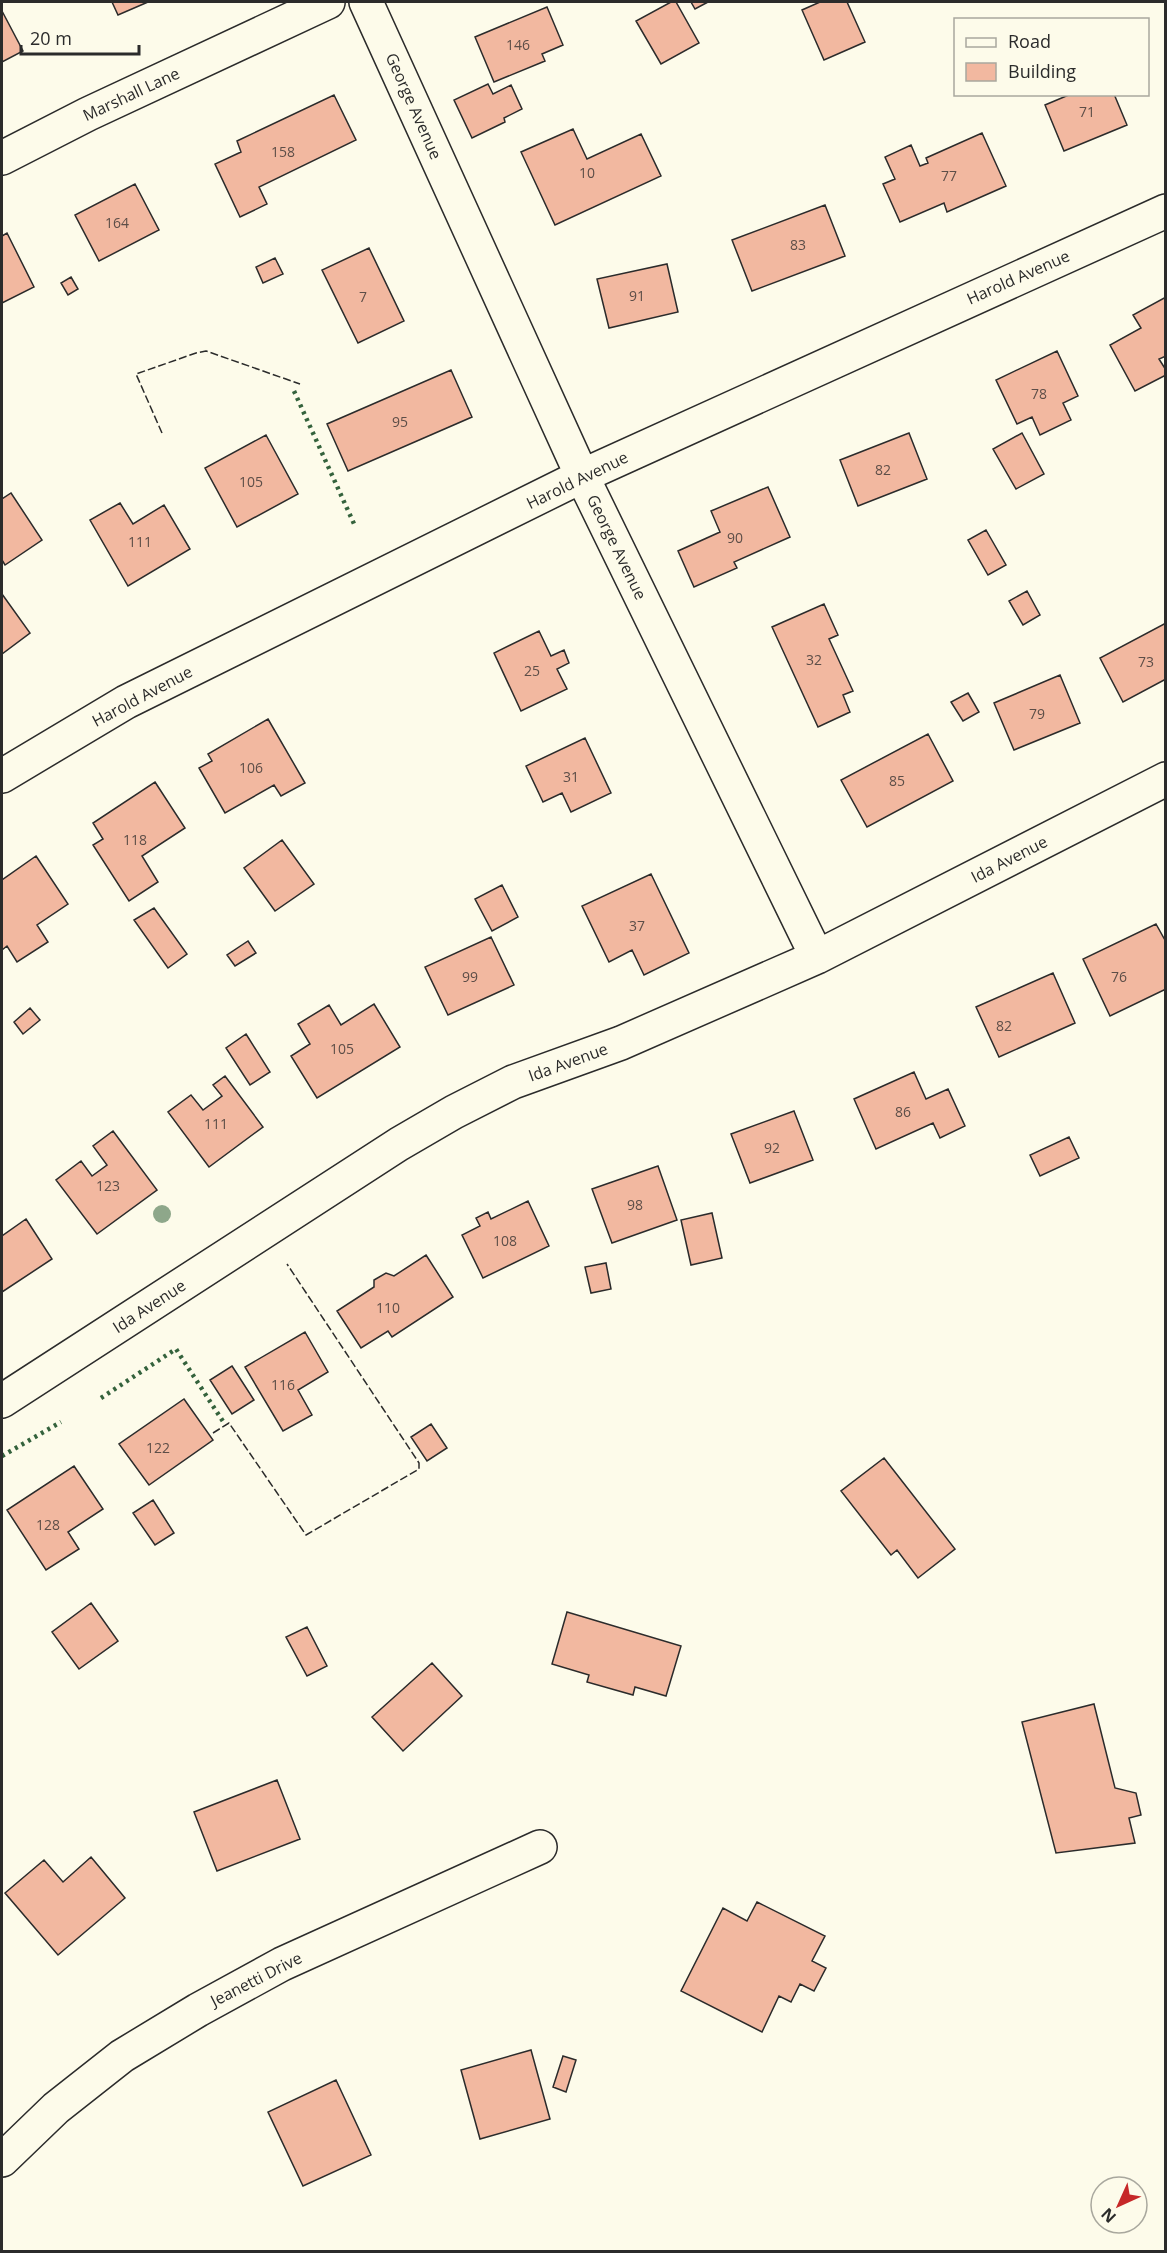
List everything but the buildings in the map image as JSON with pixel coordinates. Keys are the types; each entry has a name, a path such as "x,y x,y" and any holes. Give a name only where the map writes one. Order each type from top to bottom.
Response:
{"street":[{"name":"Marshall Lane","path":"2,158 88,114 328,2"},
{"name":"George Avenue","path":"366,2 582,476 817,957"},
{"name":"Harold Avenue","path":"2,776 126,702 582,476 1166,211"},
{"name":"Ida Avenue","path":"2,1401 399,1144 454,1112 513,1082 621,1043 817,957 1166,779"},
{"name":"Jeanetti Drive","path":"2,2160 56,2108 122,2056 198,2010 282,1964 540,1847"}],"hedge":[{"path":"294,391 355,526"},
{"path":"101,1398 176,1349 224,1423"},
{"path":"2,1456 61,1422"}],"fence":[{"path":"162,433 136,374 206,351 300,384"},
{"path":"213,1433 229,1423 306,1535 419,1469 419,1463 287,1264"}]}
